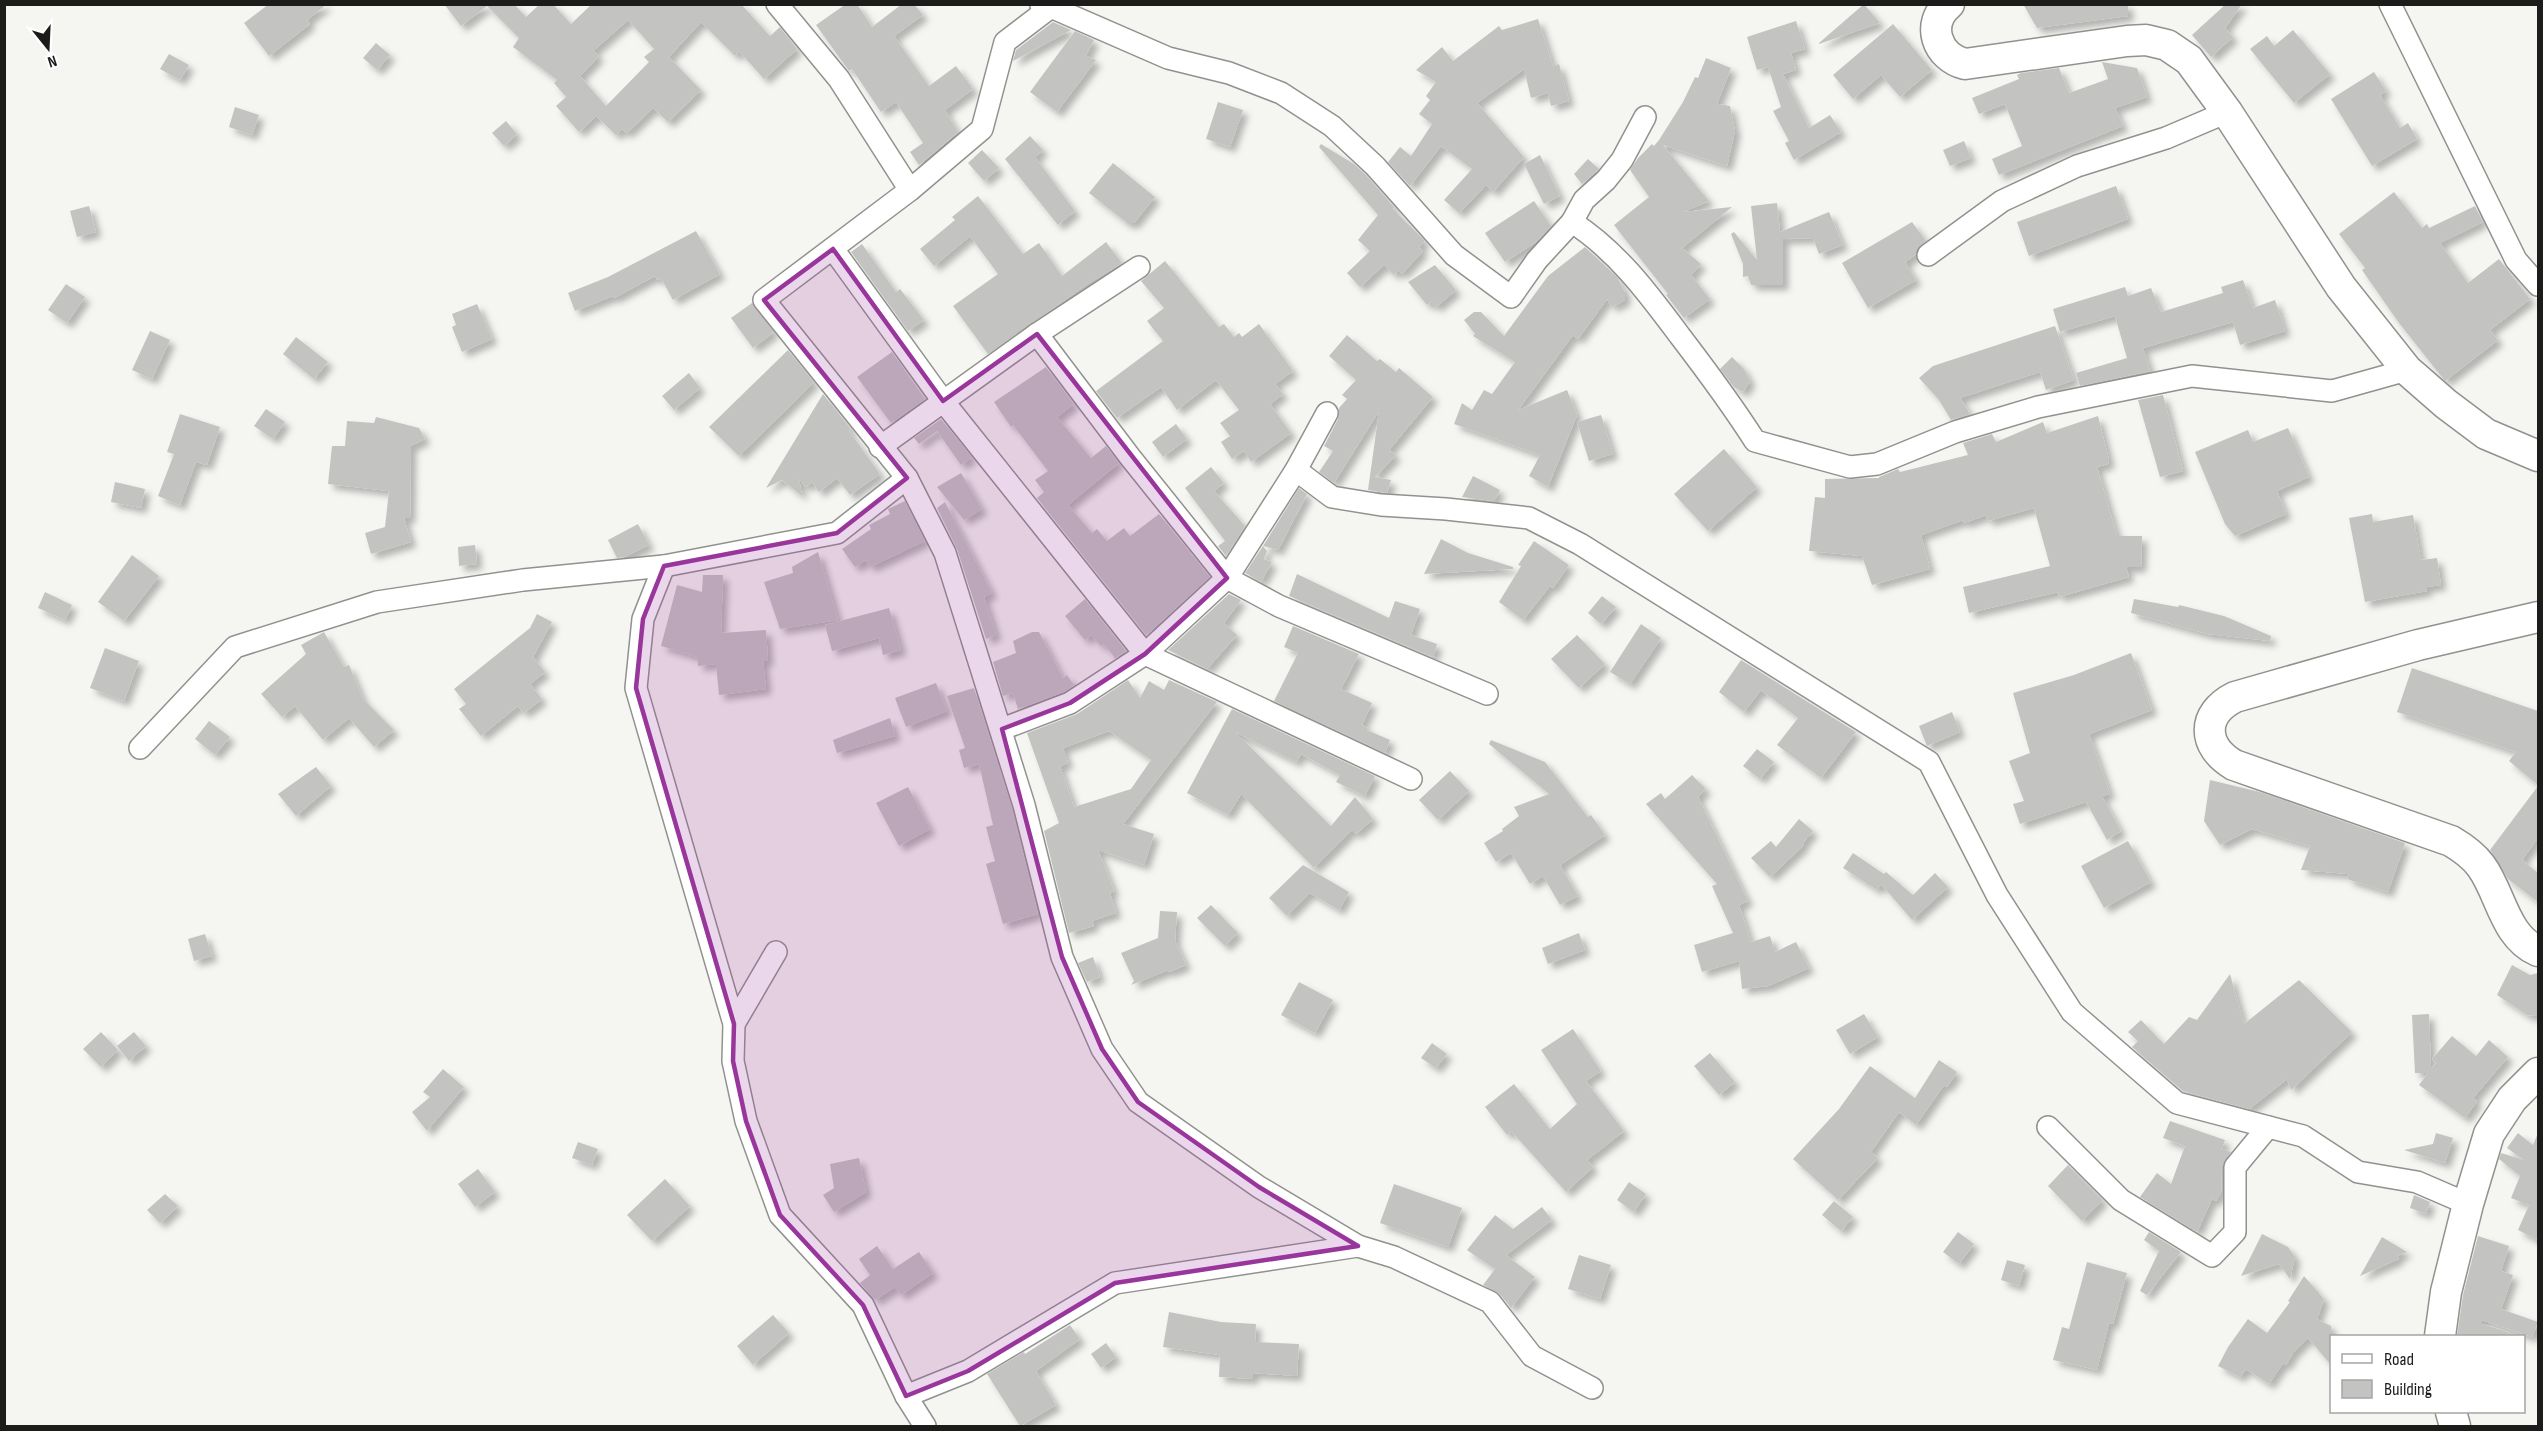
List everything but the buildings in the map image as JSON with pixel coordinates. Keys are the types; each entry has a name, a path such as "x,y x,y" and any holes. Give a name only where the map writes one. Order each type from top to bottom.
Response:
{"street":[{"path":"1949,4 1939,17 1936,34 1941,49 1957,62 1973,64 2146,40 2167,45 2189,60 2227,112 2341,287 2407,370 2446,404 2486,434 2538,456"},
{"path":"2390,4 2516,260 2538,285"},
{"path":"782,5 839,79 910,190"},
{"path":"1592,1388 1532,1356 1490,1302 1394,1257 1358,1246 1258,1187 1138,1102 1102,1049 1062,957 1024,805 1002,729 945,553 907,478 764,300 910,190 982,129 1005,42 1048,5 1168,58 1229,73 1281,93 1332,126 1375,166 1454,255 1510,297 1537,260 1572,222 1584,200 1606,180 1622,160 1645,117"},
{"path":"1928,255 2002,201 2077,166 2166,138 2227,112"},
{"path":"1572,222 1597,238 1635,278 1734,409 1755,441 1850,467 1877,464 1955,432 2038,406 2192,376 2331,391 2407,370"},
{"path":"833,249 943,401 1145,654 1411,779"},
{"path":"880,447 1037,334 1139,267"},
{"path":"1037,334 1130,457 1227,578 1279,606 1487,694"},
{"path":"1002,729 1070,703 1145,654 1227,578 1296,470 1327,413"},
{"path":"1296,470 1332,497 1381,505 1446,508 1529,518 1580,544 1929,762 1997,895 2072,1012 2177,1103 2303,1136 2358,1172 2417,1182 2468,1204"},
{"path":"140,748 235,647 376,602 523,580 664,566 837,533 907,478"},
{"path":"664,566 643,619 636,688 734,1024 733,1061 746,1121 780,1215 863,1305 906,1396 925,1426"},
{"path":"2538,617 2418,645 2235,697 2213,715 2210,729 2211,743 2216,751 2234,765 2451,841 2462,848 2481,867 2512,927 2526,945 2538,951"},
{"path":"734,1024 776,952"},
{"path":"2440,1335 2446,1292 2468,1204 2489,1134 2512,1099 2538,1073"},
{"path":"2048,1127 2121,1200 2212,1256 2235,1232 2237,1221 2235,1167 2268,1127"},
{"path":"906,1396 968,1371 1114,1283 1358,1246"}],"highlighted area":[{"path":"833,249 943,401 1037,334 1227,578 1145,654 1070,703 1002,729 1062,957 1102,1049 1138,1102 1259,1187 1358,1246 1115,1283 968,1371 906,1396 863,1305 780,1215 746,1121 733,1061 734,1024 636,688 643,619 664,566 837,533 907,478 764,300"}]}
